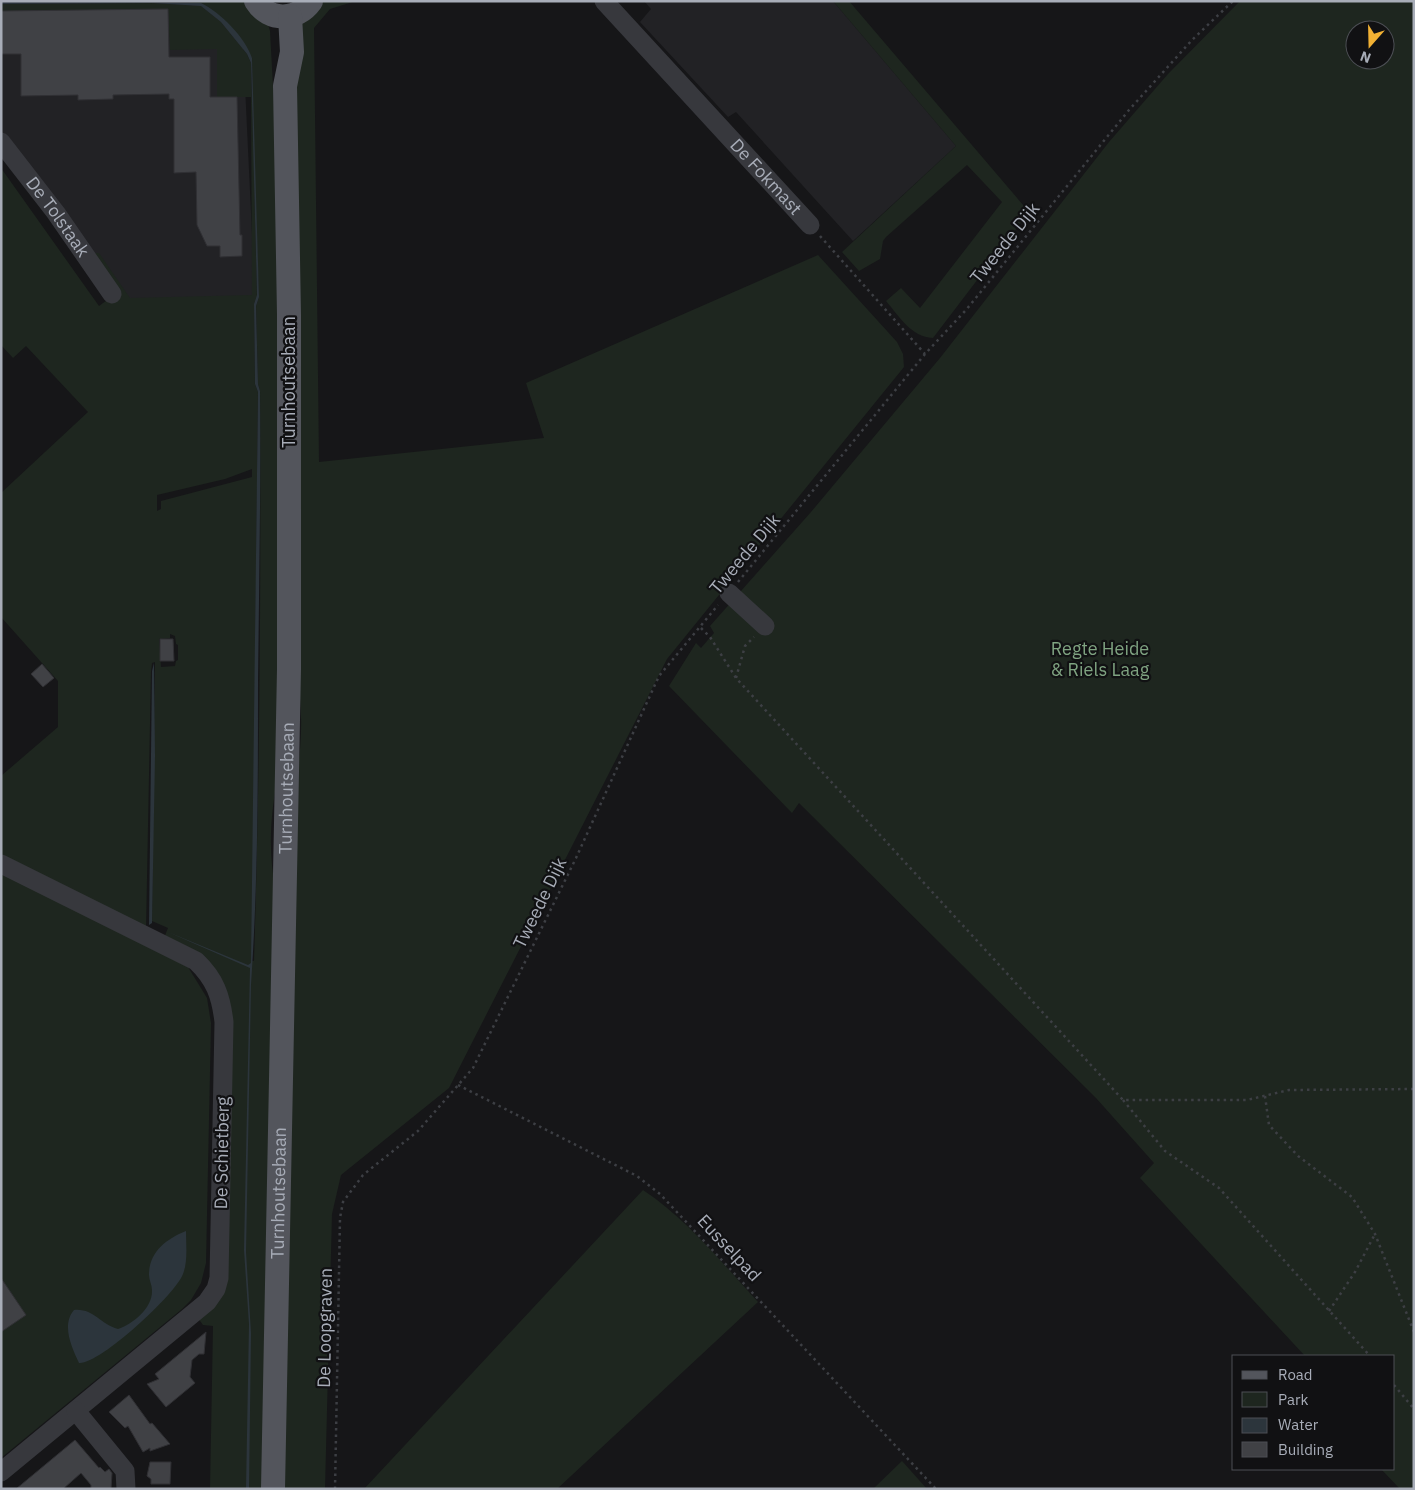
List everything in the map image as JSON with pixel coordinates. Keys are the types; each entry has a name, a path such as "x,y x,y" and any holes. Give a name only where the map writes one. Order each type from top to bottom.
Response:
{"main road":[{"path":"256,1 263,9 282,16 303,10 311,1"},
{"name":"Turnhoutsebaan","path":"273,1489 289,669 289,315 286,86 278,53 282,16"}],"street":[{"name":"De Fokmast","path":"604,1 810,225"},
{"name":"De Tolstaak","path":"1,142 56,213 112,294"},
{"path":"728,594 764,626"},
{"name":"De Schietberg","path":"1,864 196,961 216,983 224,1022 219,1278 216,1289 207,1302 1,1472"},
{"path":"76,1410 125,1471 126,1489"}],"path":[{"name":"Tweede Dijk","path":"362,1175 418,1131 473,1068 546,919 660,676 925,354 966,310 1134,104 1192,40 1233,1"},
{"name":"De Fokmast","path":"810,225 925,354"},
{"path":"736,678 745,646 764,626"},
{"path":"700,627 710,637 736,678 1123,1100 1164,1151 1219,1188 1369,1355"},
{"name":"Eusselpad","path":"458,1085 637,1176 660,1194 936,1489"},
{"path":"1123,1100 1247,1100 1288,1090 1414,1089"},
{"path":"1265,1096 1269,1125 1298,1156 1352,1197 1375,1234 1414,1332"},
{"name":"De Loopgraven","path":"335,1489 340,1218 343,1202 362,1175"},
{"path":"1329,1311 1355,1272 1375,1234"},
{"path":"1395,1386 1414,1409"}],"shaded area":[{"path":"1,1 241,1 255,297 129,303 1,142"},
{"path":"644,1 833,1 956,146 853,241 736,112 728,117 640,22 651,9"}],"green space":[{"path":"172,1 247,1 268,24 270,31 275,123 280,400 279,769 271,830 273,875 276,891 266,1489 210,1489 213,1326 203,1325 198,1318 209,1308 227,1005 164,938 168,928 152,921 155,662 152,663 151,672 146,930 1,859 1,776 58,727 58,681 1,617 1,493 88,412 26,346 13,358 1,345 1,168 99,306 118,292 90,253 99,253 130,298 252,295 251,97 217,97 217,49 170,50 168,9 1,11 1,4 153,3 201,6 221,22 247,54 251,63 253,144 252,58 211,9 201,3","holes":["254,176 259,297 256,306 258,384 260,391 260,676 254,961 252,961 258,392 255,384 254,304 257,296","252,469 252,477 161,501 161,509 157,511 157,495 225,479","170,634 175,636 176,644 178,645 178,660 175,666 161,667 159,639 170,638"]},
{"path":"318,1 356,1 330,9 314,28 319,462 544,438 526,383 818,255 897,342 903,354 904,367 667,659 449,1088 341,1175 332,1214 325,1489 282,1489 293,799 301,735 299,687 296,671 296,29"},
{"path":"833,1 849,1 1029,212 933,338 925,337 912,330 886,301 901,288 920,308 1002,202 967,165 886,237 883,241 880,259 859,271 842,252 956,146"},
{"name":"Regte Heide & Riels Laag","path":"1240,1 1414,1 1414,1489 1400,1489 1382,1470 1395,1470 1395,1355 1304,1355 1140,1178 1154,1163 1096,1098 799,803 792,813 669,686 696,643 701,648 714,633 710,626 811,512 940,358 1109,142 1168,74"},
{"path":"1,868 188,967 207,998 211,1023 206,1263 201,1283 191,1300 182,1309 1,1458"},
{"path":"643,1190 659,1201 689,1228 758,1302 557,1489 364,1489"},
{"path":"902,1461 927,1489 873,1489"}],"water":[{"path":"1,1 201,3 209,7 231,26 244,42 252,58 259,297 256,306 258,384 260,391 260,464 257,834 251,985 246,1252 251,1333 249,1489 246,1489 249,1324 244,1250 250,968 168,932 248,965 251,963 258,392 255,384 254,304 257,295 251,63 247,54 221,22 201,6 153,3 1,4"},
{"path":"154,663 155,756 152,923 149,925 152,671"},
{"path":"186,1231 186,1264 177,1284 152,1312 119,1341 89,1361 79,1363 71,1344 68,1329 68,1322 74,1310 86,1311 106,1324 118,1329 136,1319 146,1309 151,1297 152,1290 149,1277 155,1253 166,1242"}],"building":[{"path":"168,9 169,57 210,57 210,97 237,97 242,256 220,257 220,246 207,246 197,225 196,172 174,173 174,99 169,99 169,94 113,95 113,99 78,100 78,95 21,96 21,54 1,54 1,11"},
{"path":"160,639 173,639 174,661 160,661"},
{"path":"42,664 54,678 43,687 31,674"},
{"path":"1,1278 26,1315 1,1332"},
{"path":"206,1332 204,1354 199,1354 192,1360 190,1377 195,1383 166,1407 147,1384 159,1379 155,1374"},
{"path":"129,1395 150,1424 152,1423 170,1444 150,1451 150,1448 143,1452 128,1426 125,1428 109,1412"},
{"path":"75,1440 99,1468 105,1472 109,1469 112,1473 111,1489 91,1489 91,1485 81,1473 63,1489 16,1489"},
{"path":"150,1462 171,1462 170,1484 151,1484 151,1479 147,1476"}]}
